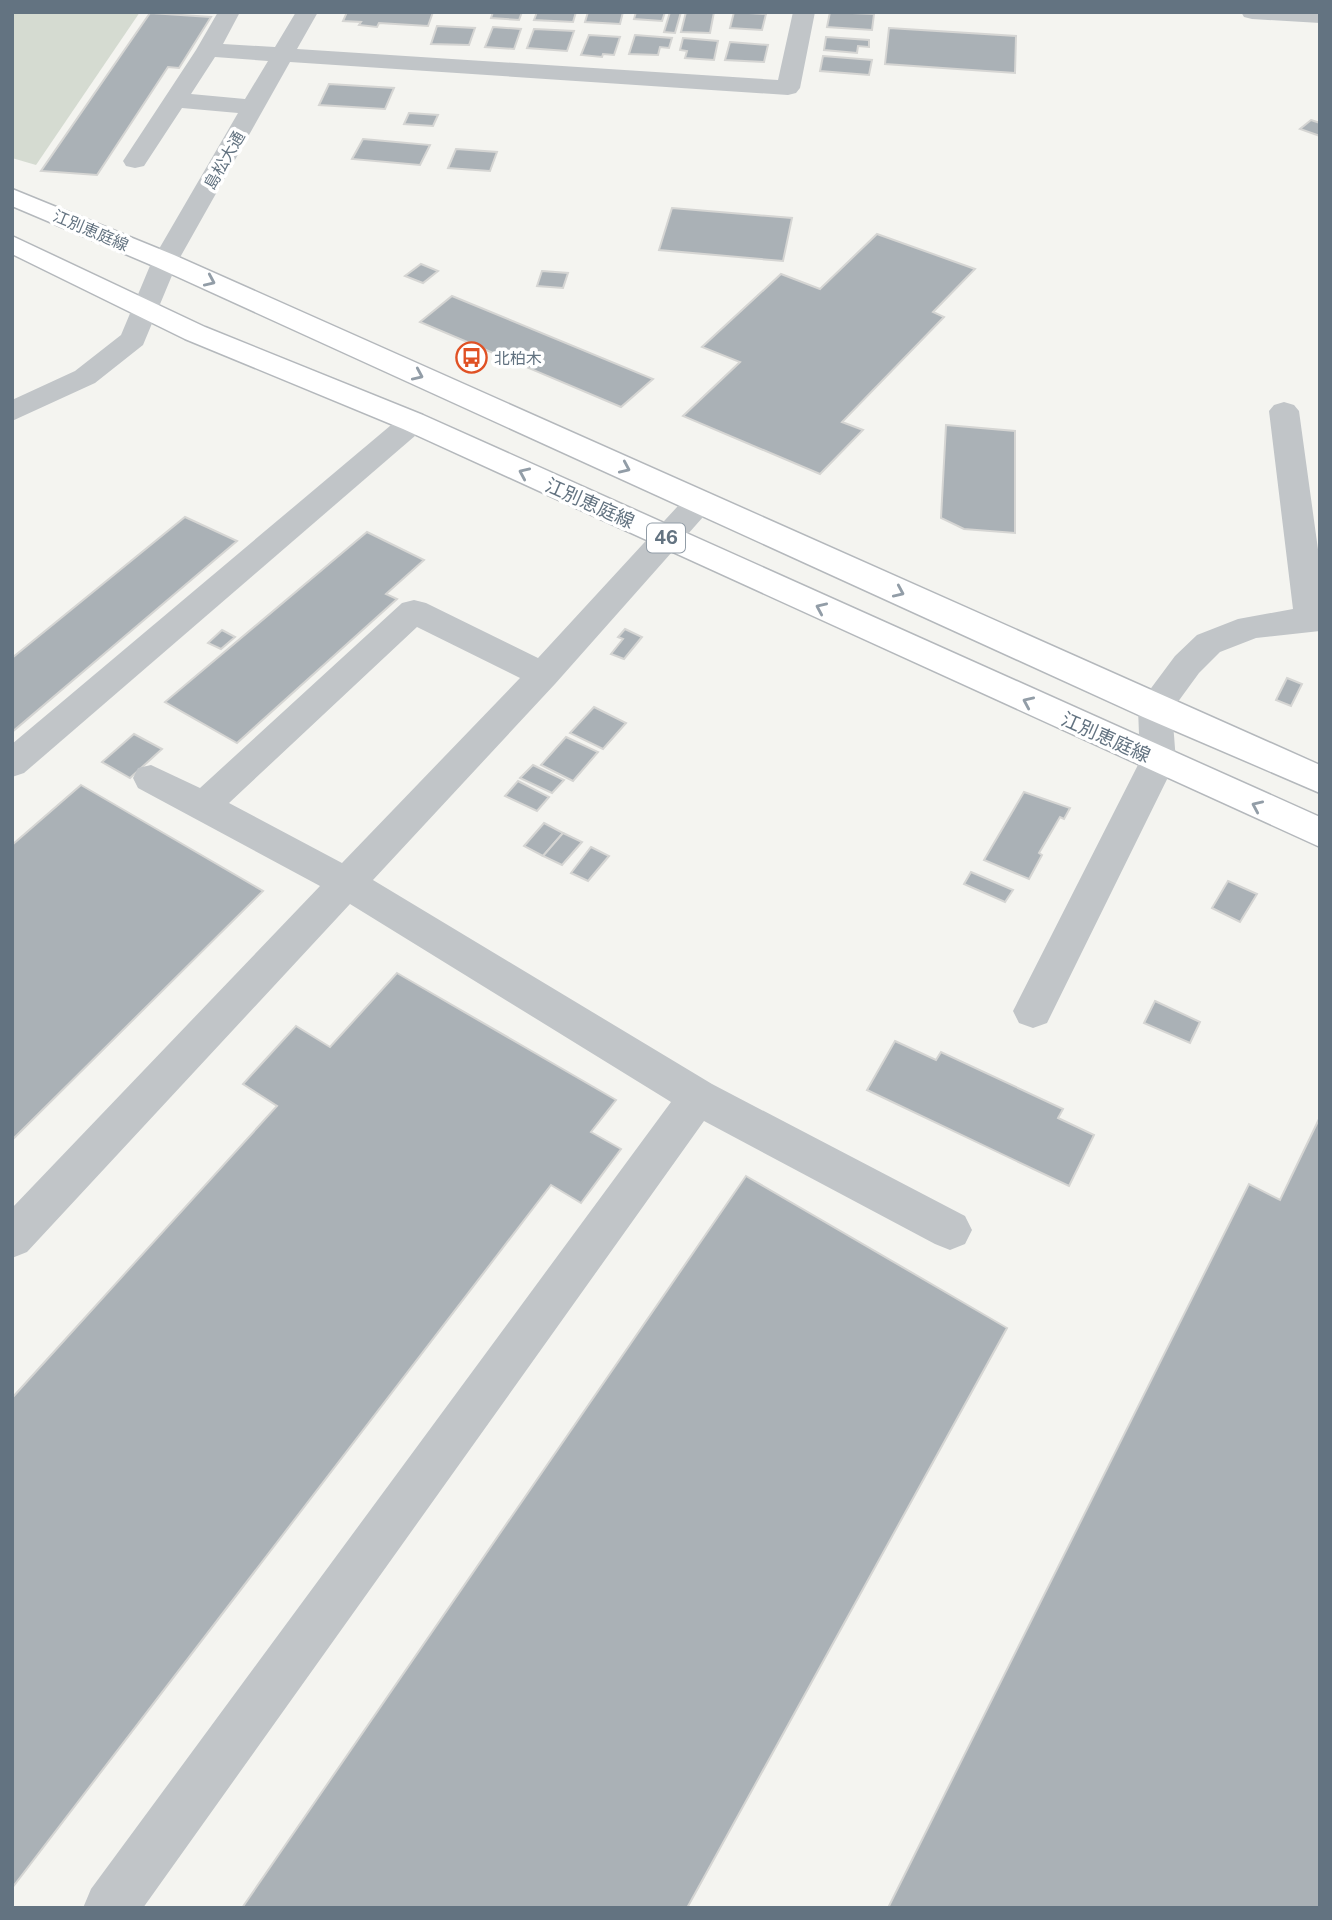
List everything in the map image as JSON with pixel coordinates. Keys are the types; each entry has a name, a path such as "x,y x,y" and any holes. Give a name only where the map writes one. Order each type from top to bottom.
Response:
{"main road":[{"name":"江別恵庭線","path":"12,197 165,261 1320,780"},
{"name":"江別恵庭線","path":"12,244 195,333 413,422 1320,834"}],"street":[{"path":"135,161 208,50 229,12"},
{"name":"島松大通","path":"12,412 85,377 132,339 165,261 285,55 307,12"},
{"path":"208,50 788,88 804,12"},
{"path":"1252,12 1320,16"},
{"path":"175,100 255,107"},
{"path":"1033,1011 1158,761 1155,708 1200,649 1230,634 1315,619 1284,411"},
{"path":"12,764 413,422"},
{"path":"12,1238 543,675 700,501"},
{"path":"203,806 414,611 543,675"},
{"path":"151,778 345,882 698,1097 950,1230"},
{"path":"110,1908 698,1097"}],"shaded area":[{"path":"12,12 140,12 36,165 12,158"}],"building":[{"path":"347,12 433,12 428,26 379,23 377,27 359,25 361,22 343,21"},
{"path":"493,12 522,12 519,20 491,18"},
{"path":"537,12 576,12 573,22 534,20"},
{"path":"588,12 623,12 620,24 585,22"},
{"path":"636,12 665,12 662,21 634,19"},
{"path":"670,12 681,12 675,33 664,32"},
{"path":"686,12 714,12 710,33 681,32"},
{"path":"734,12 766,14 762,30 730,28"},
{"path":"830,12 874,14 872,30 827,27"},
{"path":"150,13 211,17 179,68 168,67 97,175 41,171"},
{"path":"437,26 475,28 469,45 431,44"},
{"path":"493,27 521,29 514,49 485,47"},
{"path":"889,28 1016,36 1015,73 885,64"},
{"path":"534,29 574,31 567,51 527,48"},
{"path":"589,35 620,37 614,55 581,55"},
{"path":"635,35 672,38 669,48 660,47 658,55 629,54"},
{"path":"826,37 869,40 869,47 858,46 857,53 824,50"},
{"path":"683,38 718,41 714,60 685,58 687,51 680,50"},
{"path":"730,42 768,45 764,62 725,60"},
{"path":"823,56 872,60 869,75 820,71"},
{"path":"329,84 394,88 385,109 319,105"},
{"path":"409,113 438,115 433,126 404,124"},
{"path":"1311,120 1320,123 1320,136 1300,129"},
{"path":"363,139 430,145 420,165 352,159"},
{"path":"456,149 497,152 490,171 448,168"},
{"path":"672,208 792,218 783,261 659,250"},
{"path":"877,234 975,269 933,312 944,317 842,422 863,430 820,474 683,416 740,362 702,347 781,274 820,289"},
{"path":"421,264 438,271 423,283 405,276"},
{"path":"542,271 568,273 563,288 537,286"},
{"path":"452,296 653,379 621,407 420,322"},
{"path":"946,425 1015,431 1015,533 964,529 941,518"},
{"path":"185,517 237,541 12,732 12,658"},
{"path":"367,532 424,560 386,594 397,599 237,743 165,702"},
{"path":"625,629 642,637 624,659 611,654 623,639 618,637"},
{"path":"222,630 235,637 221,649 208,643"},
{"path":"1287,678 1302,684 1291,706 1276,700"},
{"path":"594,707 626,723 603,749 570,733"},
{"path":"134,734 162,749 130,778 102,762"},
{"path":"566,737 598,752 573,781 541,765"},
{"path":"533,765 564,780 552,793 520,778"},
{"path":"518,781 549,797 537,811 505,796"},
{"path":"81,785 263,891 12,1140 12,845"},
{"path":"1024,792 1070,808 1064,819 1060,817 1039,853 1042,855 1029,879 984,860"},
{"path":"544,823 563,833 543,856 524,846"},
{"path":"563,833 582,842 562,865 543,856"},
{"path":"591,847 609,856 588,881 571,873"},
{"path":"971,872 1013,890 1005,902 964,884"},
{"path":"1228,881 1257,894 1240,922 1212,908"},
{"path":"397,973 616,1100 591,1132 621,1149 581,1203 551,1185 12,1888 12,1398 277,1106 243,1084 296,1026 330,1047"},
{"path":"1155,1001 1200,1022 1190,1043 1144,1023"},
{"path":"895,1041 936,1060 941,1052 1063,1109 1058,1118 1094,1135 1069,1186 867,1090"},
{"path":"1320,1117 1320,1908 888,1908 1249,1184 1280,1200"},
{"path":"746,1176 1007,1328 687,1908 242,1908"}],"place":[{"name":"北柏木","path":"471,358"}]}
